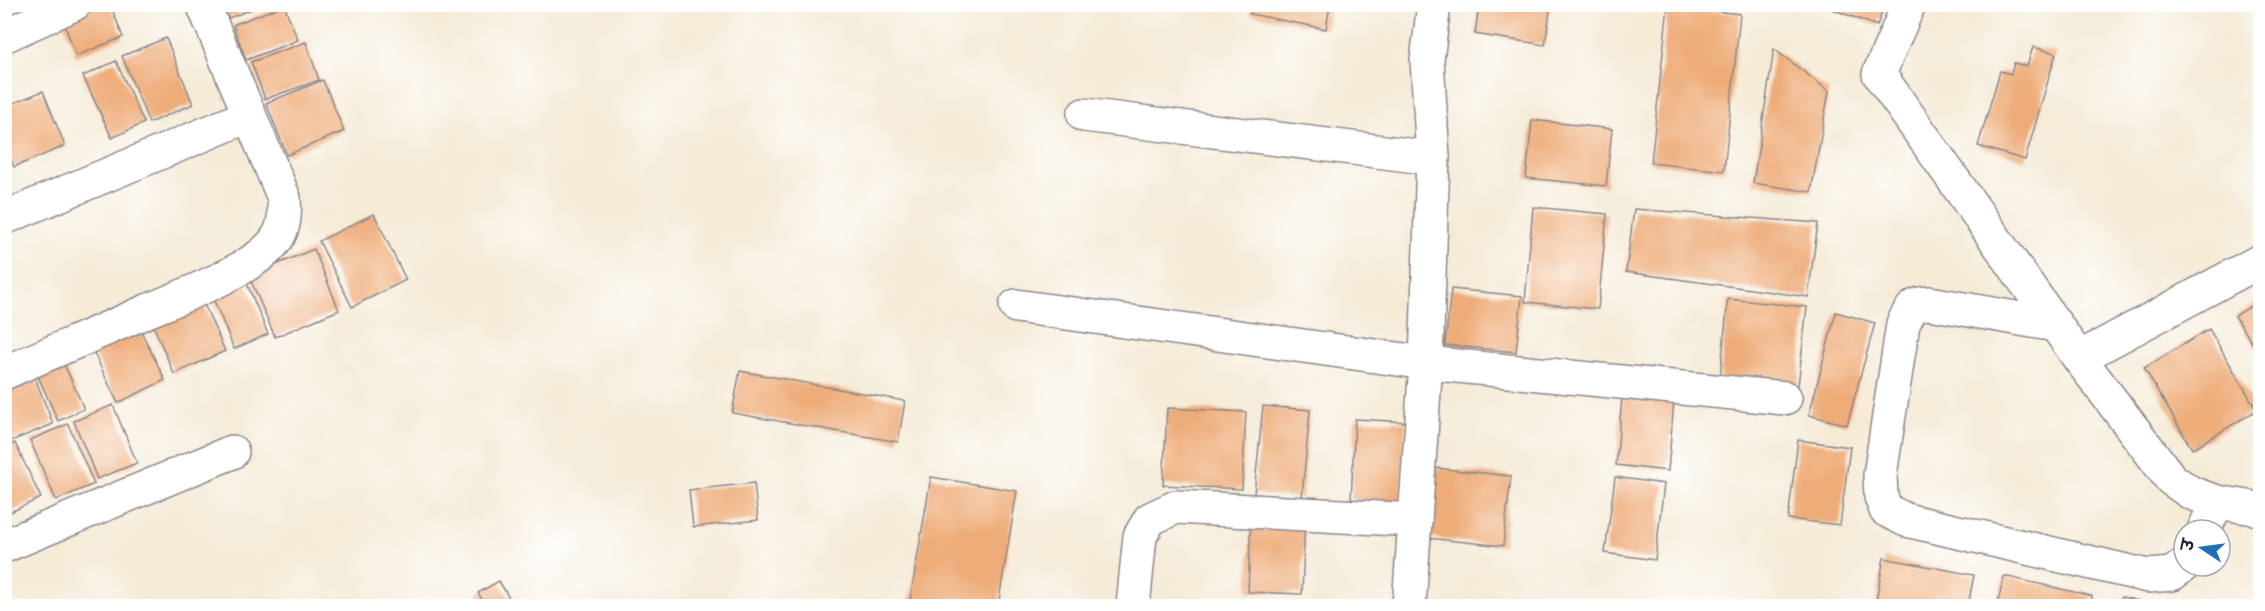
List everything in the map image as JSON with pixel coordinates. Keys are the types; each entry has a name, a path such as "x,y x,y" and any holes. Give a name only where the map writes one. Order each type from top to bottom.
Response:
{"street":[{"path":"4,36 74,4"},
{"path":"4,373 212,283 264,253 282,229 285,213 284,198 203,4"},
{"path":"1409,606 1426,363 1433,158 1427,60 1434,4"},
{"path":"1909,4 1880,74 2079,358 2171,479 2191,493 2211,516 2260,509"},
{"path":"1084,115 1433,158"},
{"path":"4,218 248,116"},
{"path":"2079,358 2260,261"},
{"path":"2056,325 1929,303 1918,303 1910,310 1903,324 1880,475 1881,497 1886,510 1906,520 2148,576 2172,574"},
{"path":"1016,306 1426,363 1785,398"},
{"path":"4,546 232,452"},
{"path":"1133,606 1140,536 1150,519 1176,507 1415,520"}],"building":[{"path":"90,4 110,4 123,37 76,56 61,15"},
{"path":"221,4 262,4 263,5 226,19"},
{"path":"1252,4 1330,4 1326,29 1250,14"},
{"path":"1479,4 1551,4 1545,45 1475,34"},
{"path":"1834,4 1885,4 1877,26 1832,9"},
{"path":"284,5 298,40 246,60 233,25"},
{"path":"1668,6 1740,14 1724,171 1651,163"},
{"path":"166,38 193,104 149,123 122,56"},
{"path":"306,42 319,80 265,99 251,62"},
{"path":"2033,47 2056,53 2025,160 1978,146 2000,71 2011,74 2014,63 2027,66"},
{"path":"1774,49 1829,91 1811,192 1753,183"},
{"path":"116,61 144,123 112,138 83,76"},
{"path":"323,80 344,131 287,155 266,103"},
{"path":"43,91 65,146 14,167 4,142 4,107"},
{"path":"1532,120 1612,129 1606,186 1526,178"},
{"path":"1533,207 1607,214 1598,309 1525,302"},
{"path":"1634,209 1818,223 1808,297 1626,272"},
{"path":"374,214 406,280 352,307 319,241"},
{"path":"314,249 339,310 275,337 249,276"},
{"path":"245,279 268,334 234,349 211,293"},
{"path":"1451,289 1522,296 1516,352 1445,345"},
{"path":"199,293 225,351 174,374 149,316"},
{"path":"1728,299 1807,307 1798,386 1720,378"},
{"path":"2260,300 2260,356 2235,316"},
{"path":"1836,312 1875,323 1847,425 1809,415"},
{"path":"136,321 165,380 118,403 90,345"},
{"path":"2209,329 2257,410 2192,449 2144,368"},
{"path":"60,355 84,409 58,421 34,367"},
{"path":"32,370 53,424 4,444 4,381"},
{"path":"740,371 905,401 898,442 732,413"},
{"path":"1622,397 1674,401 1668,471 1616,465"},
{"path":"113,405 137,463 97,479 74,421"},
{"path":"1263,406 1310,410 1302,498 1254,494"},
{"path":"1167,408 1246,412 1242,489 1163,485"},
{"path":"1355,419 1406,422 1401,502 1351,500"},
{"path":"68,424 94,484 56,500 30,440"},
{"path":"1798,440 1850,447 1840,525 1788,519"},
{"path":"15,443 41,498 4,515 4,448"},
{"path":"1435,468 1511,476 1503,546 1428,538"},
{"path":"931,477 1017,491 998,606 909,606"},
{"path":"1615,477 1664,484 1655,560 1605,553"},
{"path":"754,483 758,520 693,527 689,490"},
{"path":"1251,516 1305,518 1302,594 1248,592"},
{"path":"1884,558 1974,575 1968,606 1875,606"},
{"path":"2004,576 2092,596 2090,606 1997,606"},
{"path":"499,581 514,606 486,606 478,593"},
{"path":"2122,597 2160,606 2119,606"}]}
